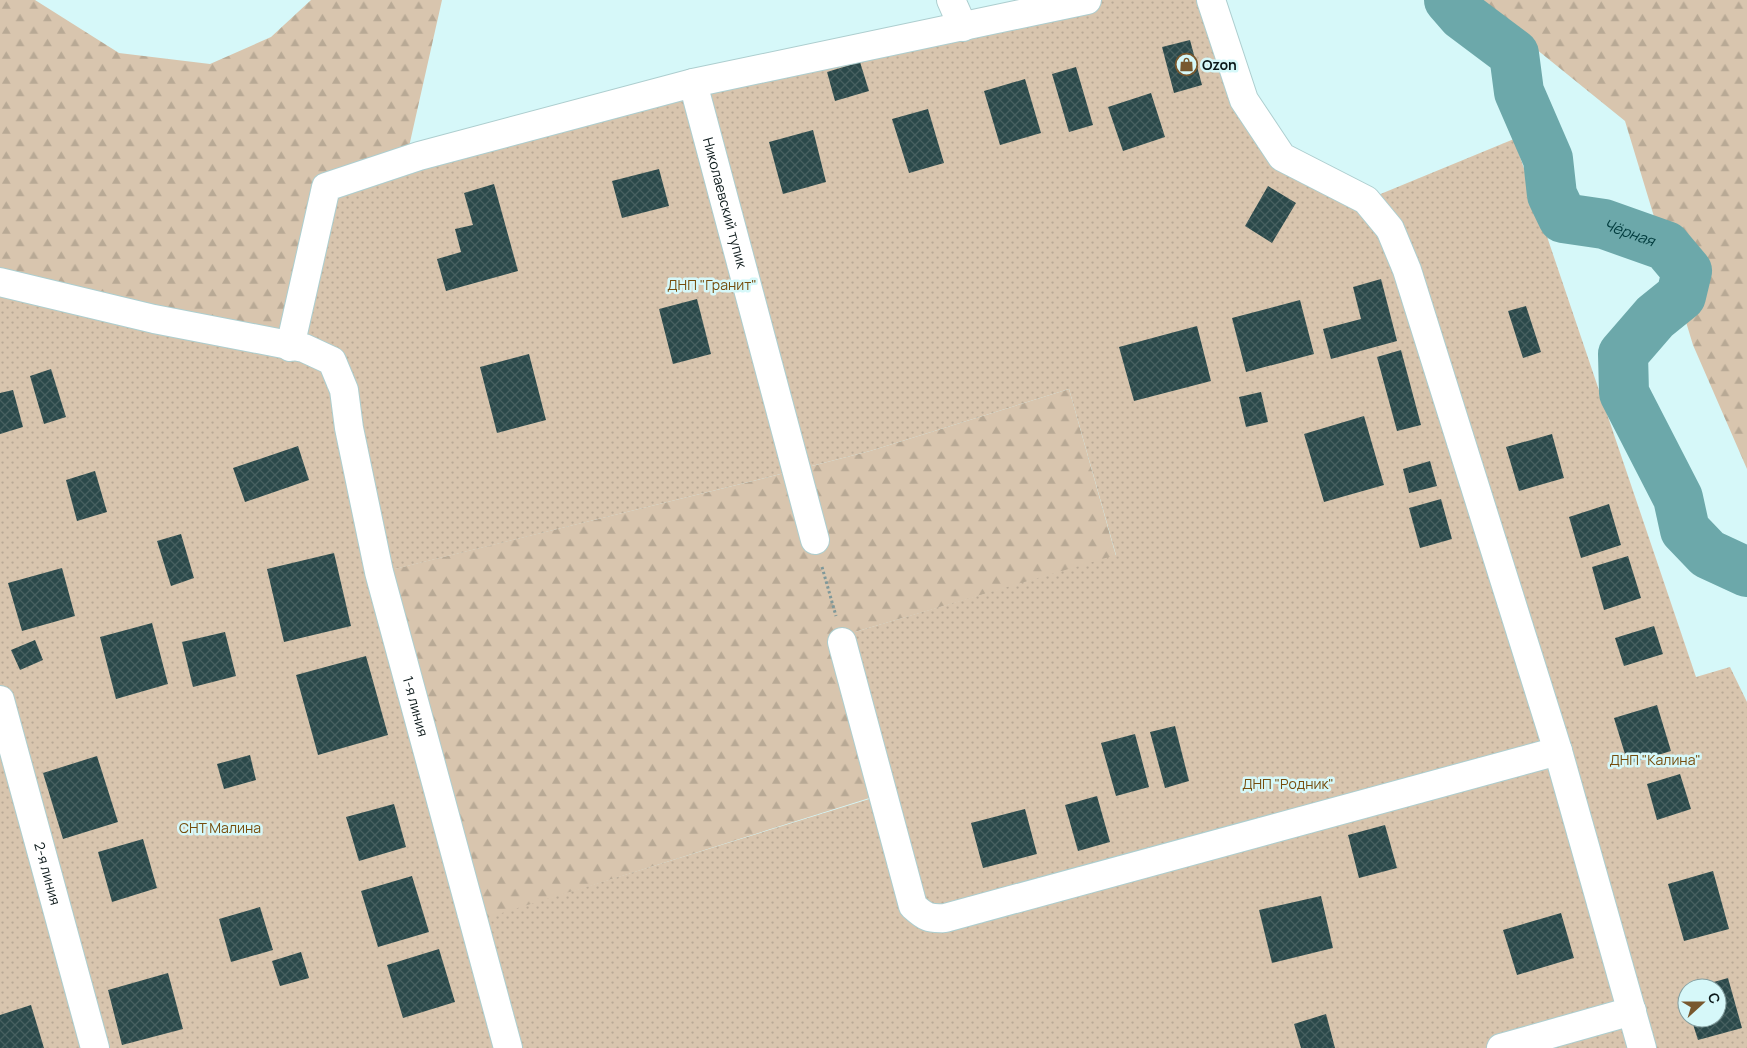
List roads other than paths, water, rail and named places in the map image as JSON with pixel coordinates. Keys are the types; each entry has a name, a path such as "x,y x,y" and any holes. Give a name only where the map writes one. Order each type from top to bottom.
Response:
{"street":[{"path":"951,0 963,26"},
{"path":"0,282 154,319 290,347 326,187 419,156 693,83 1088,0"},
{"path":"1211,0 1244,100 1282,157 1366,200 1390,229 1406,270 1558,751 1642,1048"},
{"name":"Николаевский тупик","path":"693,83 815,540"},
{"name":"1-я линия","path":"290,347 304,348 332,361 344,390 349,428 379,572 508,1048"},
{"path":"842,642 913,906 923,916 933,918 945,918 1558,751"},
{"name":"2-я линия","path":"0,700 95,1048"},
{"path":"1502,1048 1632,1011"}],"waterway":[{"name":"Чёрная","path":"1449,0 1462,15 1514,54 1519,92 1548,159 1552,195 1563,218 1604,224 1666,246 1687,271 1681,296 1655,317 1623,354 1624,393 1678,498 1685,530 1708,554 1747,572"}],"place":[{"name":"Ozon","path":"1186,65"}],"park label":[{"name":"ДНП \"Гранит\"","path":"712,285"},
{"name":"ДНП \"Калина\"","path":"1655,760"},
{"name":"ДНП \"Родник\"","path":"1288,784"},
{"name":"СНТ Малина","path":"220,828"}]}
